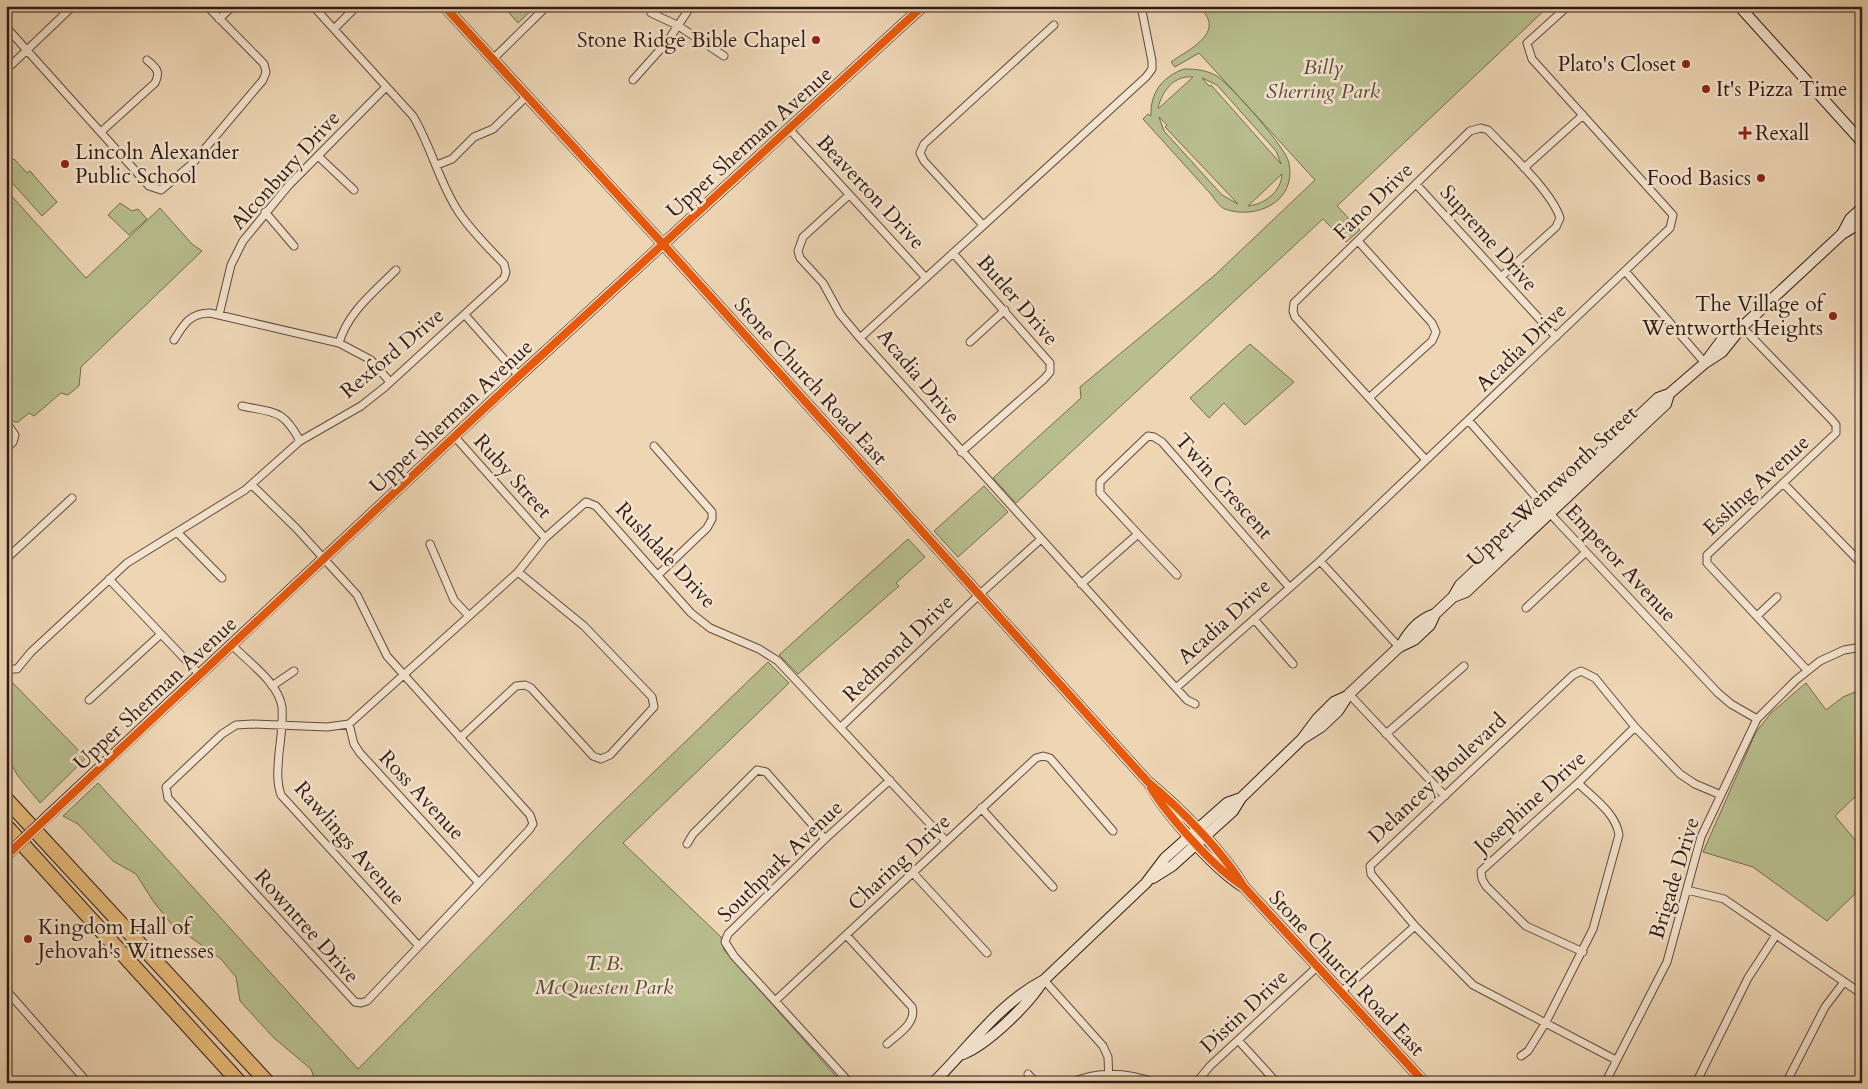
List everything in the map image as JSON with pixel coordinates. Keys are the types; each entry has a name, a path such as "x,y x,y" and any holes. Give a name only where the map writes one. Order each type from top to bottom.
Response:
{"highway":[{"path":"6,800 268,1083"},
{"path":"6,826 240,1083"}],"main road":[{"name":"Stone Church Road East","path":"444,6 663,244 980,594 1148,782 1160,804 1234,870 1244,887 1425,1083"},
{"path":"1739,6 1862,142"},
{"name":"Upper Sherman Avenue","path":"6,856 519,376 790,130 917,8"},
{"name":"Upper Wentworth Street","path":"1842,234 1850,219 1862,208"},
{"name":"Upper Wentworth Street","path":"933,1083 962,1054 969,1042 1026,989 1044,980 1146,883 1165,858 1233,811 1241,798 1302,739 1317,719 1334,702 1349,694 1399,648 1408,633 1423,618 1435,614 1453,597 1466,592 1547,509 1666,404 1669,394 1705,362 1724,337 1742,327 1842,234 1862,222"}],"street":[{"path":"6,70 73,6"},
{"path":"6,27 150,186 156,190 166,187 192,164 264,80 266,72 264,64 207,6"},
{"path":"219,19 233,6"},
{"name":"Rexford Drive","path":"6,669 17,669 31,652 127,563 252,485 300,441 361,406 465,315 504,278 506,272 504,264 468,226 457,209 424,135 413,116 313,6"},
{"path":"334,29 357,6"},
{"path":"493,59 547,6"},
{"path":"633,80 667,42 691,6"},
{"name":"Acadia Drive","path":"1141,6 1152,54 1152,69 1148,74 982,224 860,338 1040,540 1187,700 1195,704"},
{"name":"Acadia Drive","path":"1176,688 1289,586 1320,561 1670,228 1673,216 1532,59 1528,51 1527,43 1568,6"},
{"path":"651,13 677,25 724,56"},
{"path":"982,224 924,161 920,153 924,144 1054,25"},
{"path":"102,131 155,83 159,76 158,70 146,60"},
{"name":"Alconbury Drive","path":"219,315 231,265 243,241 265,212 386,87"},
{"path":"437,165 452,158 474,137 493,129 527,96"},
{"path":"1524,168 1583,116"},
{"name":"Fano Drive","path":"1426,460 1296,317 1293,311 1294,303 1470,131 1481,128 1488,130 1524,168 1557,207 1560,218 1556,226 1501,277"},
{"name":"Beaverton Drive","path":"790,130 926,278"},
{"path":"318,156 354,190"},
{"name":"Supreme Drive","path":"1416,184 1556,337"},
{"path":"849,195 803,237 798,251 800,258 823,283 840,314 860,338"},
{"path":"265,212 294,246"},
{"path":"1358,241 1432,323 1436,332 1432,342 1370,397"},
{"name":"Butler Drive","path":"953,253 1045,355 1050,363 1050,372 961,452"},
{"path":"339,344 344,328 353,314 396,270"},
{"path":"1625,272 1705,362"},
{"path":"970,342 1005,310"},
{"path":"174,340 189,317 200,313 219,315 339,344 370,360 390,382"},
{"path":"465,315 519,376"},
{"name":"Essling Avenue","path":"1742,327 1836,425 1836,433 1707,554 1707,564 1807,670"},
{"path":"242,406 277,413 284,418 300,441"},
{"name":"Emperor Avenue","path":"1468,421 1586,552 1718,693 1757,719"},
{"path":"6,422 15,435 14,442 6,449"},
{"name":"Twin Crescent","path":"1138,534 1100,493 1100,482 1148,436 1162,442 1289,586"},
{"name":"Ruby Street","path":"455,437 546,538"},
{"path":"654,446 712,512 712,519 707,528 658,575"},
{"path":"1783,483 1860,562"},
{"name":"Rowntree Drive","path":"252,485 357,595 388,656 530,815 532,821 529,830 367,1001 362,1003 354,1002 166,796 168,785 236,725 326,727 349,724"},
{"path":"6,559 72,498"},
{"name":"Rushdale Drive","path":"405,676 518,572 546,538 586,502 596,506 691,612 710,628 759,649 778,661 946,841"},
{"path":"177,532 222,578"},
{"path":"1081,584 1138,534 1177,575"},
{"name":"Redmond Drive","path":"841,727 980,594 1040,540"},
{"path":"430,544 454,600 469,616"},
{"path":"1526,608 1586,552"},
{"path":"1320,561 1399,648"},
{"path":"460,738 516,686 525,685 531,688 593,756 601,759 610,755 654,708 652,697 584,626 518,572"},
{"path":"109,580 200,675"},
{"path":"1757,616 1777,596"},
{"path":"1254,619 1293,664"},
{"path":"89,700 161,634"},
{"path":"232,646 272,686 294,671"},
{"name":"Brigade Drive","path":"1605,1083 1667,962 1701,837 1757,719 1807,670 1844,650 1862,647"},
{"path":"1386,734 1464,666"},
{"name":"Delancey Boulevard","path":"1616,1060 1473,985 1414,926 1371,874 1370,866 1372,862 1573,675 1581,671 1595,678 1635,727 1680,774 1695,784 1721,795"},
{"path":"349,724 405,676"},
{"name":"Rawlings Avenue","path":"272,686 281,705 282,725 278,780 281,795 418,945"},
{"path":"1349,694 1445,796"},
{"name":"Ross Avenue","path":"349,724 354,744 360,753 479,883"},
{"name":"Josephine Drive","path":"1583,952 1526,926 1486,886 1482,879 1481,871 1578,783 1635,727"},
{"name":"Charing Drive","path":"775,1001 1036,758 1043,756 1050,758 1113,831"},
{"path":"687,844 693,834 757,770 766,772 825,838"},
{"name":"Southpark Avenue","path":"850,1083 732,954 727,947 725,939 825,838 890,780"},
{"path":"1521,1056 1528,1051 1546,1022 1583,952 1598,914 1619,835 1617,825 1612,816 1578,783"},
{"path":"981,808 1053,887"},
{"path":"913,873 987,953"},
{"path":"1687,890 1724,899 1862,994"},
{"path":"1341,992 1414,926"},
{"path":"1696,1083 1748,978 1776,935"},
{"path":"847,936 912,1008 914,1013 909,1024 887,1044"},
{"name":"Distin Drive","path":"1196,1083 1210,1066 1317,966"},
{"path":"1044,980 1099,1039 1106,1050 1109,1083"},
{"path":"1786,1083 1825,1008 1844,982"},
{"path":"6,990 88,1083"},
{"path":"1238,1040 1277,1083"},
{"path":"1070,1083 1109,1073 1130,1075 1156,1083"},
{"path":"1028,1074 1036,1083"}],"green space":[{"path":"503,6 536,6 518,23"},
{"name":"Billy Sherring Park","path":"1197,6 1549,6 1337,206 1360,230 1346,242 1323,219 1016,503 993,478 1081,398 1080,387 1215,275 1315,180 1199,53 1175,67 1171,62 1203,39 1207,32 1209,26 1207,17"},
{"path":"1184,69 1193,69 1217,76 1269,131 1286,155 1289,163 1290,177 1286,189 1280,198 1271,205 1260,210 1248,212 1236,212 1223,208 1143,119 1148,114 1151,116 1153,100 1159,87 1169,76","holes":["1186,77 1193,77 1158,108 1162,96 1170,85","1202,78 1217,85 1276,151 1281,164 1211,85 1209,86","1159,117 1167,125 1165,127 1238,204 1222,195 1164,131","1282,174 1279,186 1271,196 1260,203 1248,206"]},
{"path":"14,159 27,173 30,171 57,202 42,216 6,176 6,166"},
{"path":"6,190 86,278 160,208 192,244 202,251 81,367 79,386 68,395 61,393 34,416 29,413 18,422 14,422 6,414"},
{"path":"120,203 132,211 138,209 147,219 129,235 108,215"},
{"path":"1250,344 1294,382 1245,425 1224,403 1209,418 1190,398"},
{"path":"984,486 1008,512 958,557 934,531"},
{"path":"908,539 925,557 896,583 899,586 798,674 779,655"},
{"name":"T. B. McQuesten Park","path":"768,662 789,683 623,843 721,937 724,950 842,1083 316,1083 311,1069 274,1038 240,1001 236,977 221,959 189,936 177,931 153,901 136,874 113,861 78,824 63,816 98,783 358,1069 601,823"},
{"path":"6,676 86,758 40,803 18,776 6,756"},
{"path":"1806,683 1826,710 1843,697 1862,689 1862,790 1835,816 1862,848 1862,887 1827,921 1753,867 1703,852 1756,732 1771,713"}],"cycle path":[{"path":"444,6 663,244 1148,782 1174,804 1213,845 1244,887 1425,1083"},
{"path":"6,856 519,376 923,6"},
{"path":"1151,788 1169,813 1206,855 1243,886"}],"place":[{"name":"Stone Ridge Bible Chapel","path":"816,40"},
{"name":"Plato's Closet","path":"1686,64"},
{"name":"It's Pizza Time","path":"1706,89"},
{"name":"Rexall","path":"1745,133"},
{"name":"Lincoln Alexander Public School","path":"65,164"},
{"name":"Food Basics","path":"1761,178"},
{"name":"The Village of Wentworth Heights","path":"1833,316"},
{"name":"Kingdom Hall of Jehovah's Witnesses","path":"28,939"}]}
